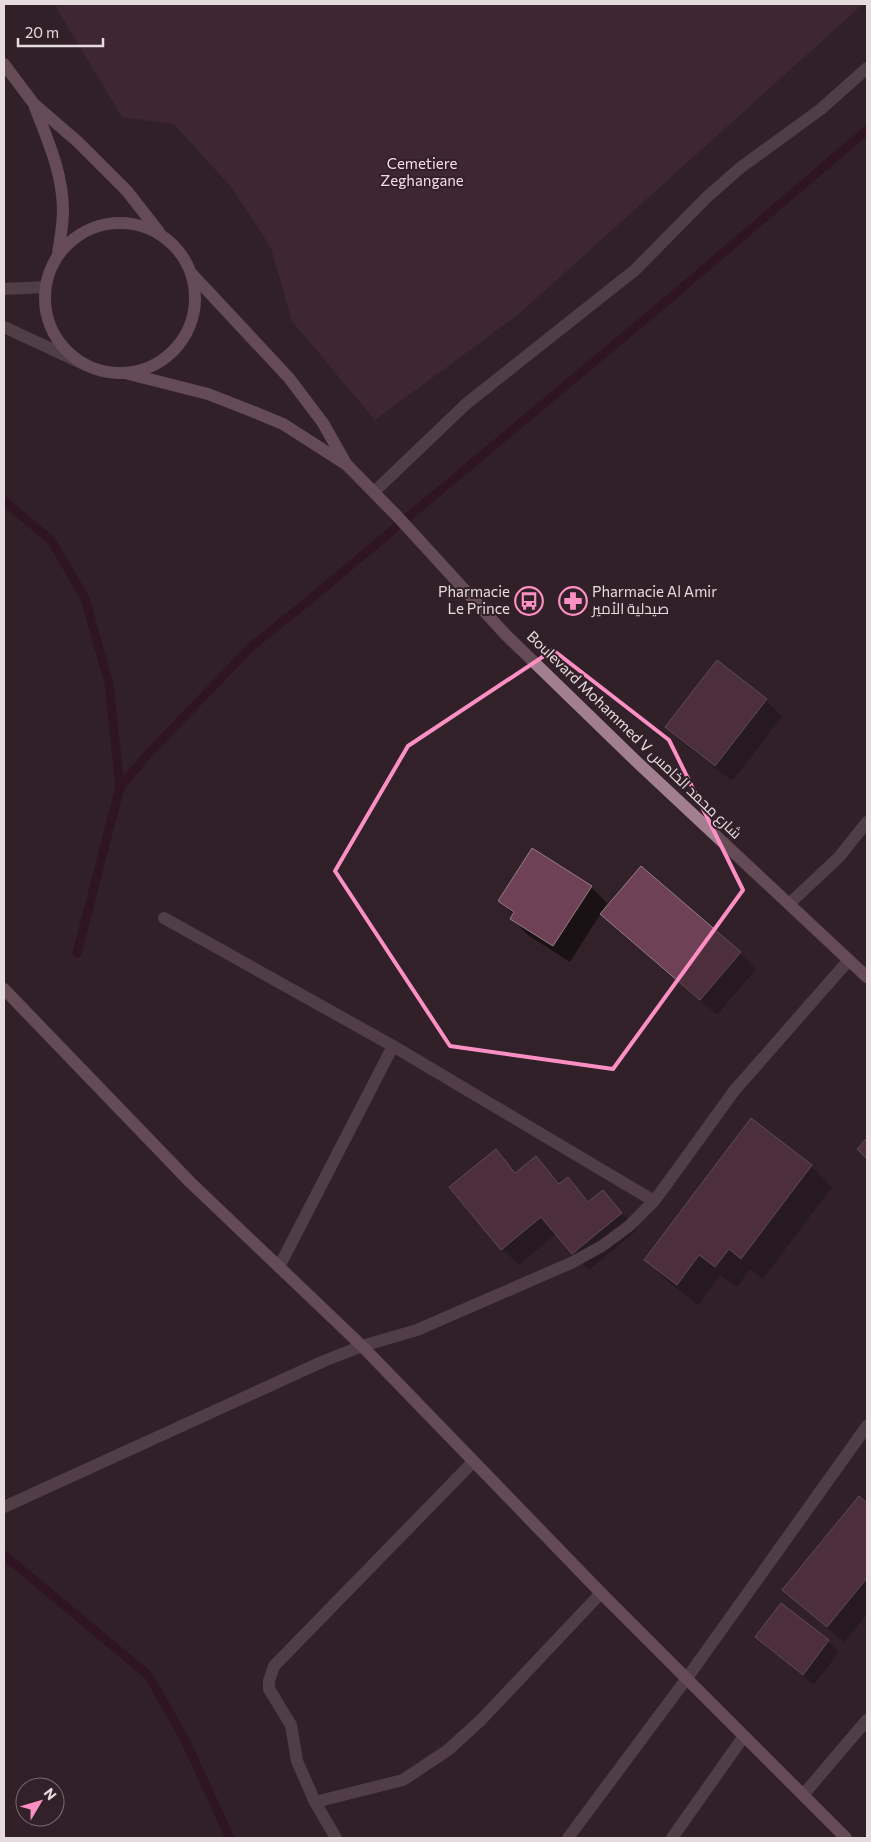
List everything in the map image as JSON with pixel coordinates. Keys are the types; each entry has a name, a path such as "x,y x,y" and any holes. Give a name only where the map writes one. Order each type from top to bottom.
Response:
{"main road":[{"path":"4,64 34,104 78,142 127,191 162,236 180,252 191,272 195,295 193,318 183,339 168,356 148,368 125,373 105,372 86,365 66,352 53,333 45,310 45,287 49,270 58,254 71,240 88,229 106,223 126,222 145,227 162,236"},
{"path":"34,104 60,180 63,213 58,254"},
{"name":"Boulevard Mohammed V شارع محمد الخامس","path":"191,272 289,378 323,423 347,465"},
{"name":"Boulevard Mohammed V شارع محمد الخامس","path":"125,373 208,394 283,424 347,465 458,581 511,641 867,977"},
{"path":"4,989 190,1182 362,1346 601,1593 843,1837"}],"street":[{"path":"374,492 466,404 635,270 694,210 740,168 815,114 867,68"},
{"path":"4,289 45,287"},
{"path":"4,328 86,365"},
{"path":"789,904 839,857 867,822"},
{"path":"164,918 393,1046 654,1201"},
{"path":"4,1507 324,1361 362,1346 416,1330 571,1263 602,1246 629,1226 654,1201 734,1091 848,961"},
{"path":"279,1267 393,1046"},
{"path":"568,1838 687,1678 867,1426"},
{"path":"336,1838 315,1802 297,1760 291,1725 270,1689 269,1681 274,1666 473,1462"},
{"path":"315,1802 403,1780 448,1750 481,1720 601,1593"},
{"path":"803,1795 867,1720"},
{"path":"672,1838 744,1736"}],"highlighted area":[{"path":"553,650 669,740 743,890 613,1069 450,1046 335,871 408,746"}],"green space":[{"name":"Cemetiere Zeghangane","path":"54,4 863,4 521,312 375,420 292,321 271,248 232,188 174,124 122,117"}],"building":[{"path":"717,660 767,699 715,766 665,727"},
{"path":"532,848 592,886 553,946 510,919 514,912 498,901"},
{"path":"641,866 741,952 700,1000 600,914"},
{"path":"751,1118 812,1165 741,1259 729,1249 715,1267 699,1255 677,1285 644,1260"},
{"path":"867,1138 867,1159 857,1149"},
{"path":"496,1149 515,1173 536,1156 559,1184 568,1177 588,1202 603,1190 622,1213 572,1254 541,1217 501,1250 449,1187"},
{"path":"859,1496 867,1503 867,1578 827,1627 782,1590"},
{"path":"781,1603 829,1640 803,1675 755,1637"}],"waterway":[{"path":"120,787 149,753 252,646 669,299 867,130"},
{"path":"4,501 51,540 85,598 109,684 120,787 77,953"},
{"path":"4,1555 149,1676 185,1740 230,1838"}],"place":[{"name":"Pharmacie Le Prince","path":"529,601"},
{"name":"Pharmacie Al Amir صيدلية الأمير","path":"573,601"}]}
